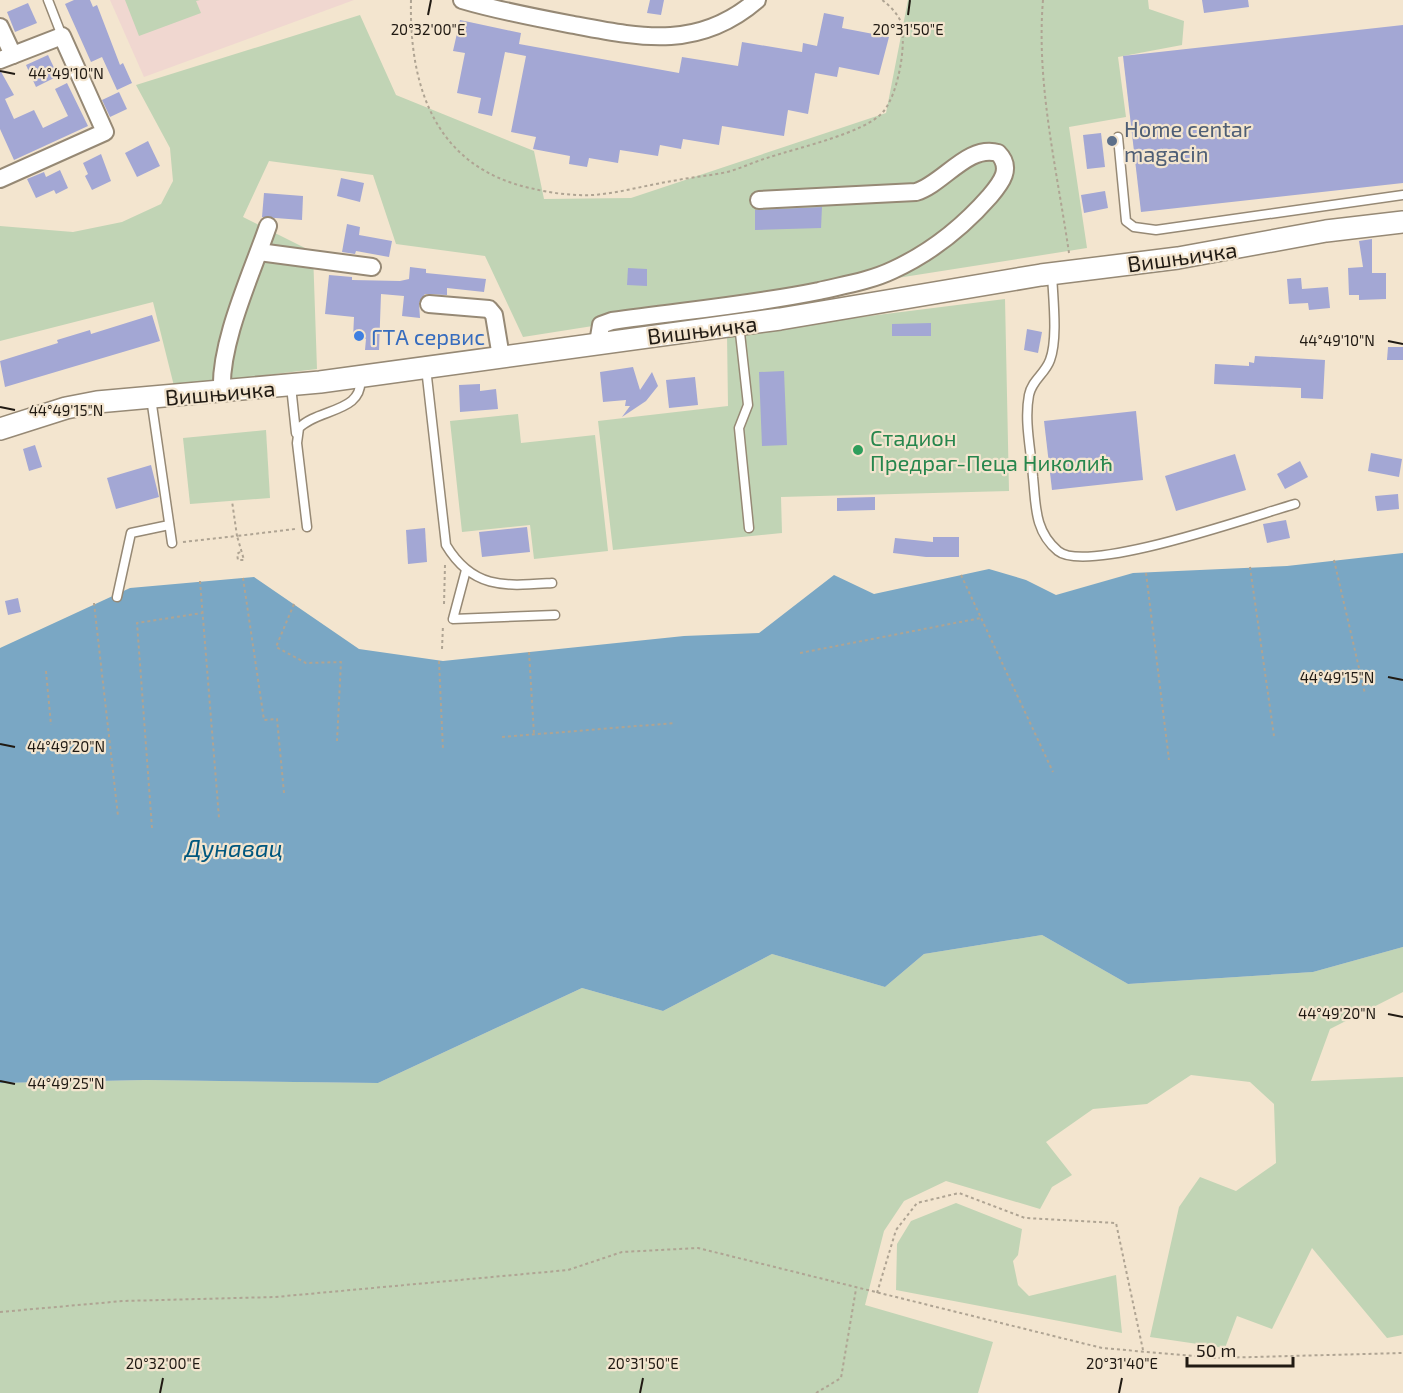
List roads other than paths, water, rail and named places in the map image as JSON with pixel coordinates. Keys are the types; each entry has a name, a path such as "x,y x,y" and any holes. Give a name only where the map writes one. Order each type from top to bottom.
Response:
{"street":[{"path":"462,0 537,18 657,38 686,35 710,28 742,12 757,0"},
{"path":"0,27 6,58 62,36 105,132 0,178"},
{"path":"598,343 601,325 612,321 793,296 864,281 894,270 937,245 966,222 997,187 1005,171 1005,163 998,153 985,151 972,156 932,185 916,192 759,200"},
{"name":"Вишњичка","path":"0,429 66,408 111,400 291,385 501,357 739,324 1062,272 1178,258 1326,231 1403,222"},
{"path":"222,392 221,380 228,340 268,226"},
{"path":"259,252 372,267"},
{"path":"429,304 489,309 494,315 501,357"}],"lane":[{"path":"48,0 62,36"},
{"path":"1118,137 1126,221 1134,227 1156,230 1403,195"},
{"path":"1062,272 1050,360 1031,387 1028,413 1038,524 1045,538 1059,552 1090,558 1120,555 1295,504"},
{"path":"739,324 748,405 740,428 749,528"},
{"path":"426,366 446,545 466,570 478,578 496,584 552,583"},
{"path":"297,436 304,422 354,401 362,387 360,376"},
{"path":"291,385 307,527"},
{"path":"151,398 172,543"},
{"path":"117,597 131,533 169,525"},
{"path":"466,570 453,619 555,615"}],"water":[{"name":"Дунавац","path":"1403,553 1403,947 1313,972 1128,984 1042,935 924,954 885,987 772,954 663,1011 582,988 378,1083 146,1080 0,1083 0,648 130,588 254,577 359,649 443,661 684,636 759,633 834,575 874,594 989,569 1026,580 1056,595 1133,573 1287,566"}],"place":[{"name":"Home centar magacin","path":"1112,141"},
{"name":"ГТА сервис","path":"359,336"},
{"name":"Стадион Предраг-Пеца Николић","path":"858,450"}]}
